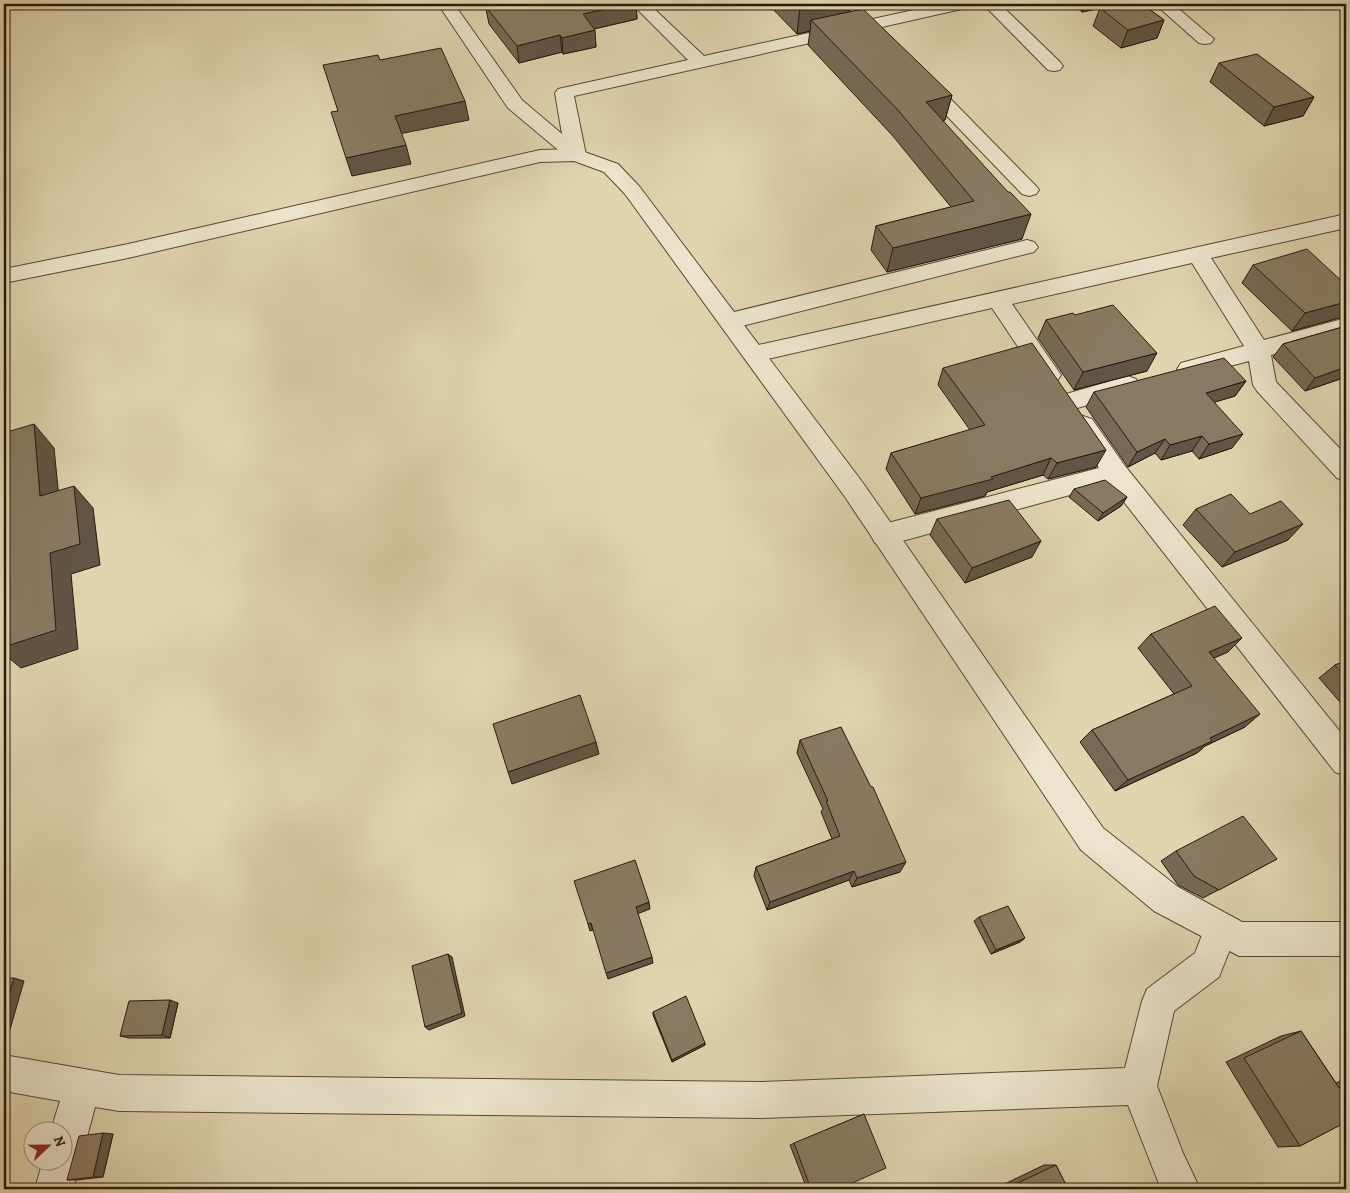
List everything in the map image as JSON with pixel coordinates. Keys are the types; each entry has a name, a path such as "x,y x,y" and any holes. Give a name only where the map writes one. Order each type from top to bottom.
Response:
{"street":[{"path":"446,4 515,104 576,155 611,168 632,190 730,321 884,535 1092,839 1166,899 1239,939 1346,939"},
{"path":"640,4 700,62"},
{"path":"576,155 564,93 962,4"},
{"path":"991,4 1054,66"},
{"path":"1163,4 1205,39"},
{"path":"867,25 881,38"},
{"path":"908,66 1030,190"},
{"path":"4,276 128,251 540,156 576,155"},
{"path":"754,354 1346,221"},
{"path":"730,321 1027,247"},
{"path":"1197,254 1259,351 1265,385 1346,470"},
{"path":"997,299 1116,473 1346,762"},
{"path":"1067,402 1346,326"},
{"path":"884,535 1116,473"},
{"path":"1181,1189 1168,1163 1139,1086 1159,1002 1207,965 1221,929"},
{"path":"4,1073 119,1093 761,1100 1139,1086"},
{"path":"72,1122 82,1087"},
{"path":"54,1189 59,1170"}],"lane":[{"path":"846,4 867,25"}],"building":[{"path":"490,4 630,4 583,14 595,30 562,38 560,35 517,46 486,7 492,6"},
{"path":"797,4 815,4 800,7"},
{"path":"1117,4 1142,4 1164,20 1128,30 1100,8"},
{"path":"863,9 952,95 926,102 1008,192 1031,214 893,248 876,226 974,201 897,109 811,20"},
{"path":"441,48 465,101 395,116 406,145 346,158 331,112 338,111 323,65 378,55 380,60"},
{"path":"1257,54 1314,97 1274,107 1219,63"},
{"path":"1307,249 1346,285 1346,302 1305,313 1253,265"},
{"path":"1113,305 1157,353 1083,372 1046,320"},
{"path":"1346,326 1346,367 1315,378 1283,344"},
{"path":"1032,343 1106,450 1057,463 1051,458 991,477 993,479 921,498 891,453 985,425 943,368"},
{"path":"1224,358 1246,381 1206,393 1243,434 1209,444 1202,436 1170,445 1165,439 1137,452 1094,392"},
{"path":"34,424 40,496 74,486 80,544 50,553 56,630 4,647 4,433"},
{"path":"1105,480 1127,497 1103,513 1074,489"},
{"path":"1231,494 1250,514 1281,501 1303,524 1235,552 1196,509"},
{"path":"1009,500 1041,541 972,568 937,519"},
{"path":"1215,606 1242,638 1209,652 1260,714 1210,738 1212,741 1128,780 1092,730 1192,686 1151,634"},
{"path":"1346,661 1346,678 1335,665"},
{"path":"580,695 596,742 508,772 493,724"},
{"path":"841,727 871,787 873,787 906,862 857,878 854,871 770,902 756,867 840,836 826,801 828,801 800,740"},
{"path":"1243,816 1277,859 1219,890 1194,876 1176,851"},
{"path":"635,860 649,902 636,907 652,957 606,973 591,923 588,924 574,881"},
{"path":"1008,906 1025,938 996,950 979,917"},
{"path":"448,954 462,1013 425,1027 412,966"},
{"path":"4,978 14,978 4,1010"},
{"path":"686,996 705,1043 672,1060 653,1012"},
{"path":"170,1000 162,1035 120,1036 129,1001"},
{"path":"1301,1031 1339,1088 1346,1085 1346,1122 1300,1146 1244,1058"},
{"path":"864,1114 886,1168 839,1189 811,1189 794,1143"},
{"path":"103,1133 93,1177 67,1180 70,1170 72,1170 72,1162 79,1136"},
{"path":"1056,1165 1068,1189 1005,1189"}]}
